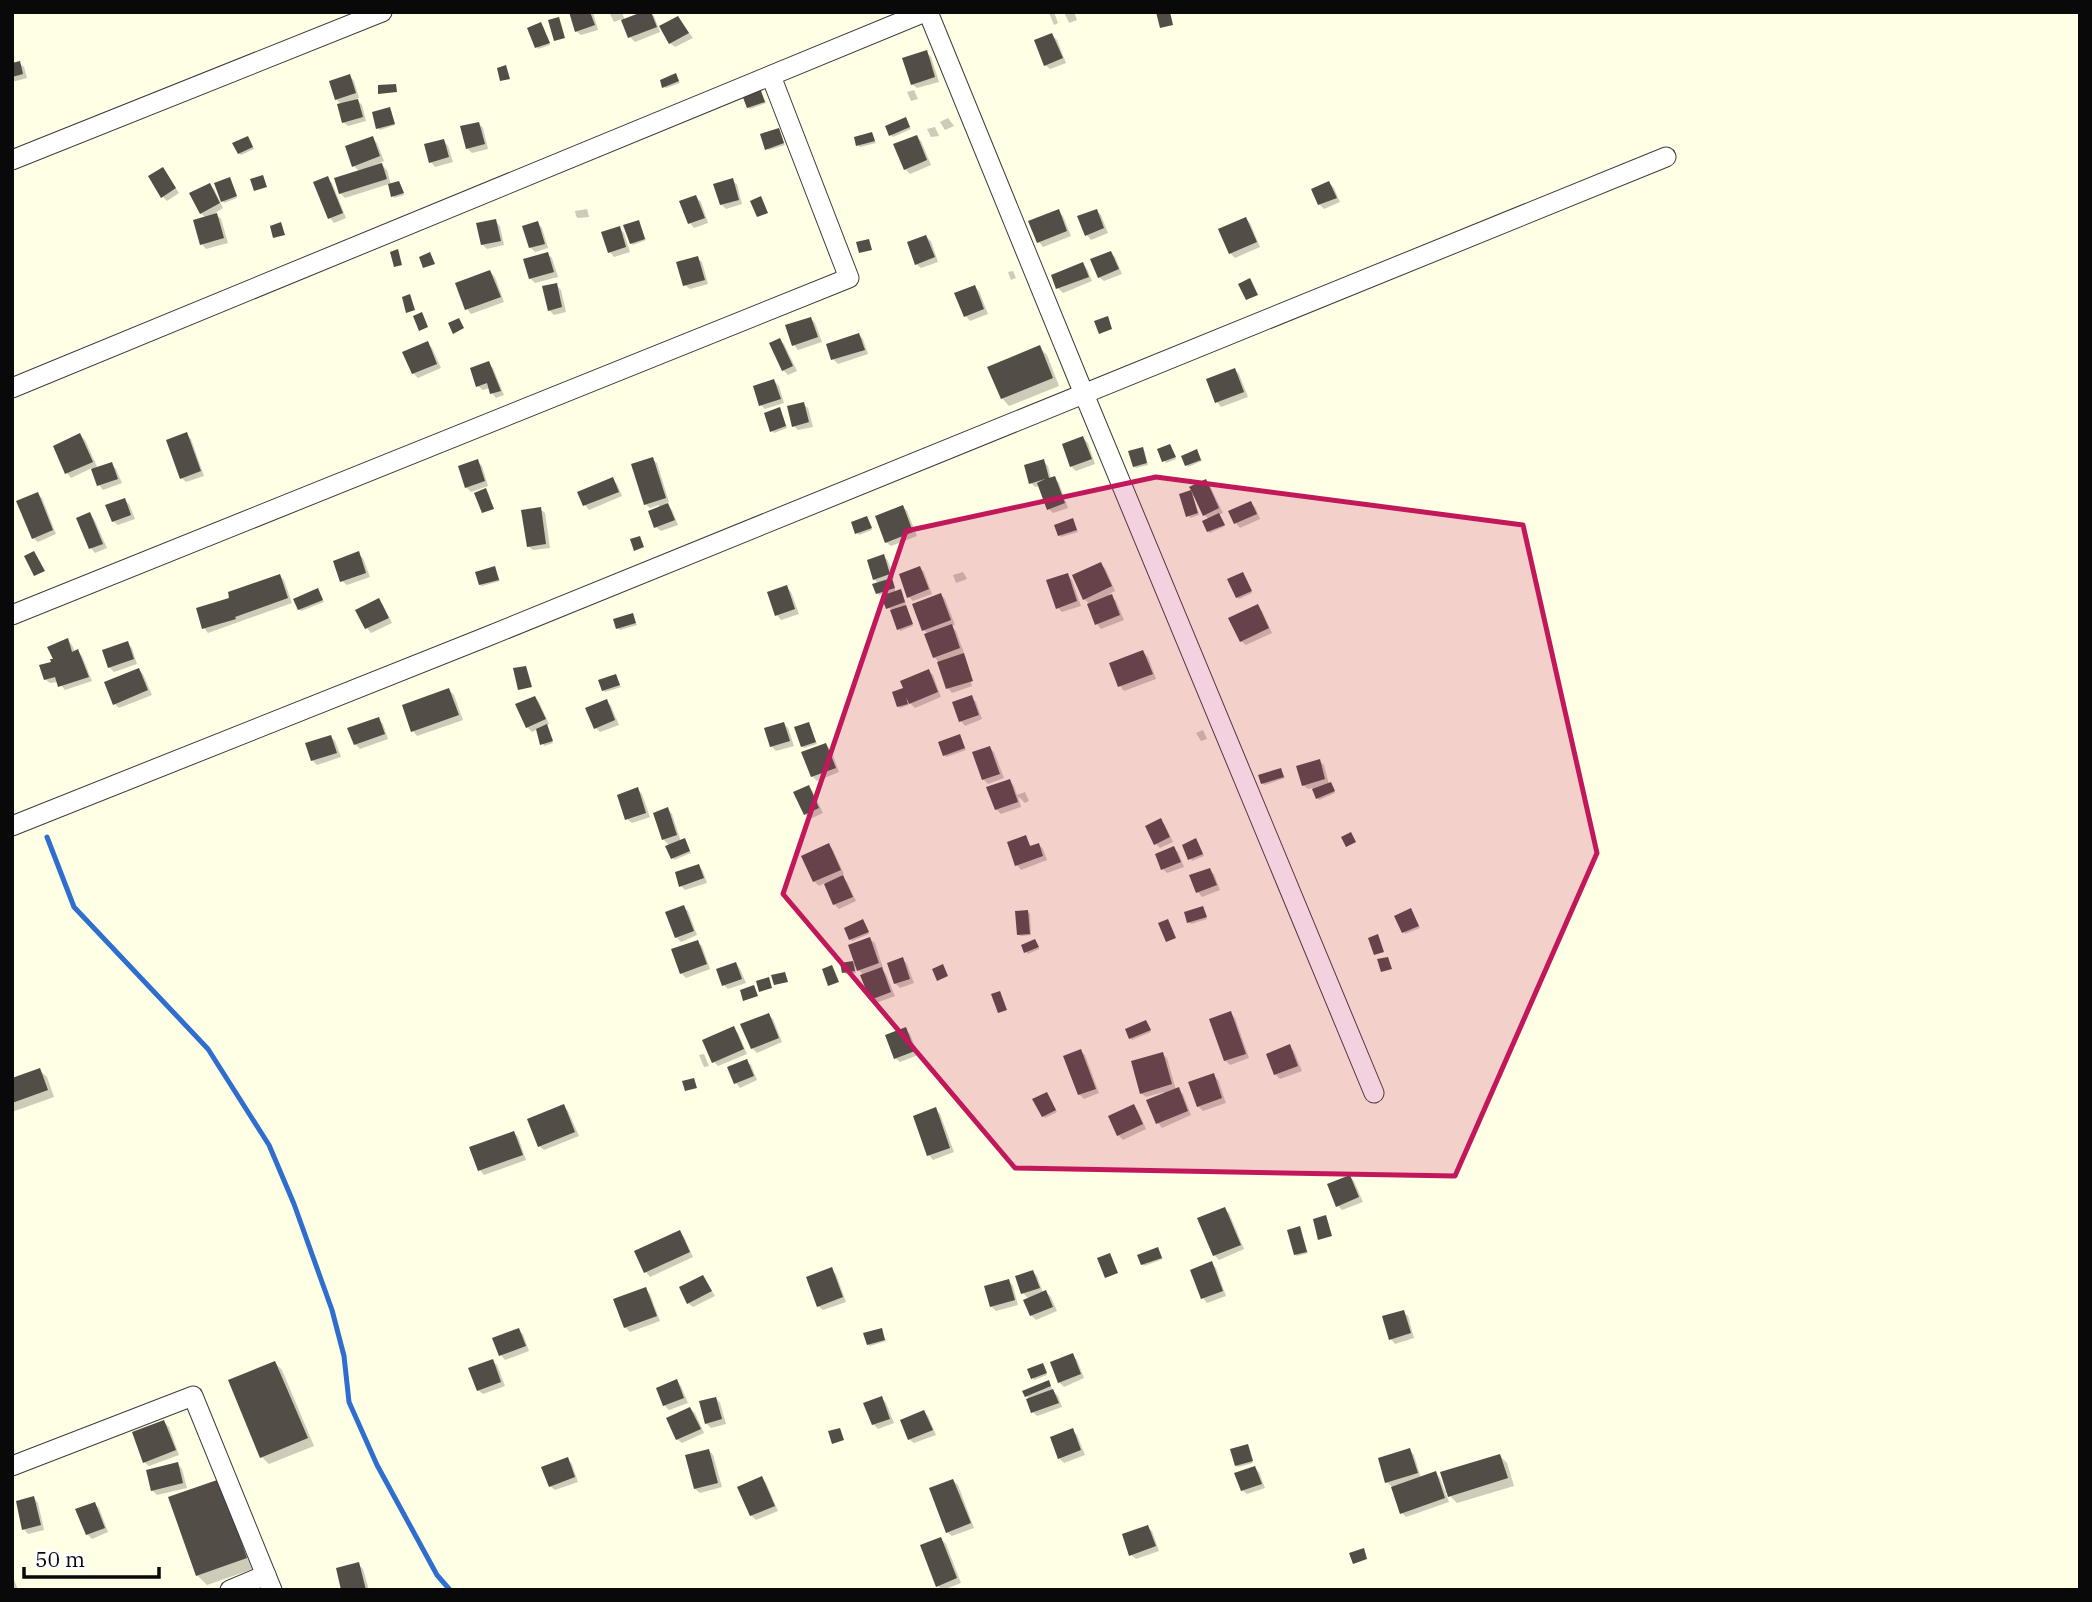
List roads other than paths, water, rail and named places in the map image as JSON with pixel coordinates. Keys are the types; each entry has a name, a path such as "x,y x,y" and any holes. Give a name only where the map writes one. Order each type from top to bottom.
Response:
{"street":[{"path":"12,160 382,12"},
{"path":"12,388 927,12 1374,1093"},
{"path":"12,614 849,278 771,76"},
{"path":"12,825 473,643 1665,157"},
{"path":"12,1466 193,1396 269,1582 230,1590"}],"waterway":[{"path":"47,837 74,907 208,1049 269,1145 294,1204 332,1310 344,1356 349,1402 377,1465 437,1575 450,1590"}]}
